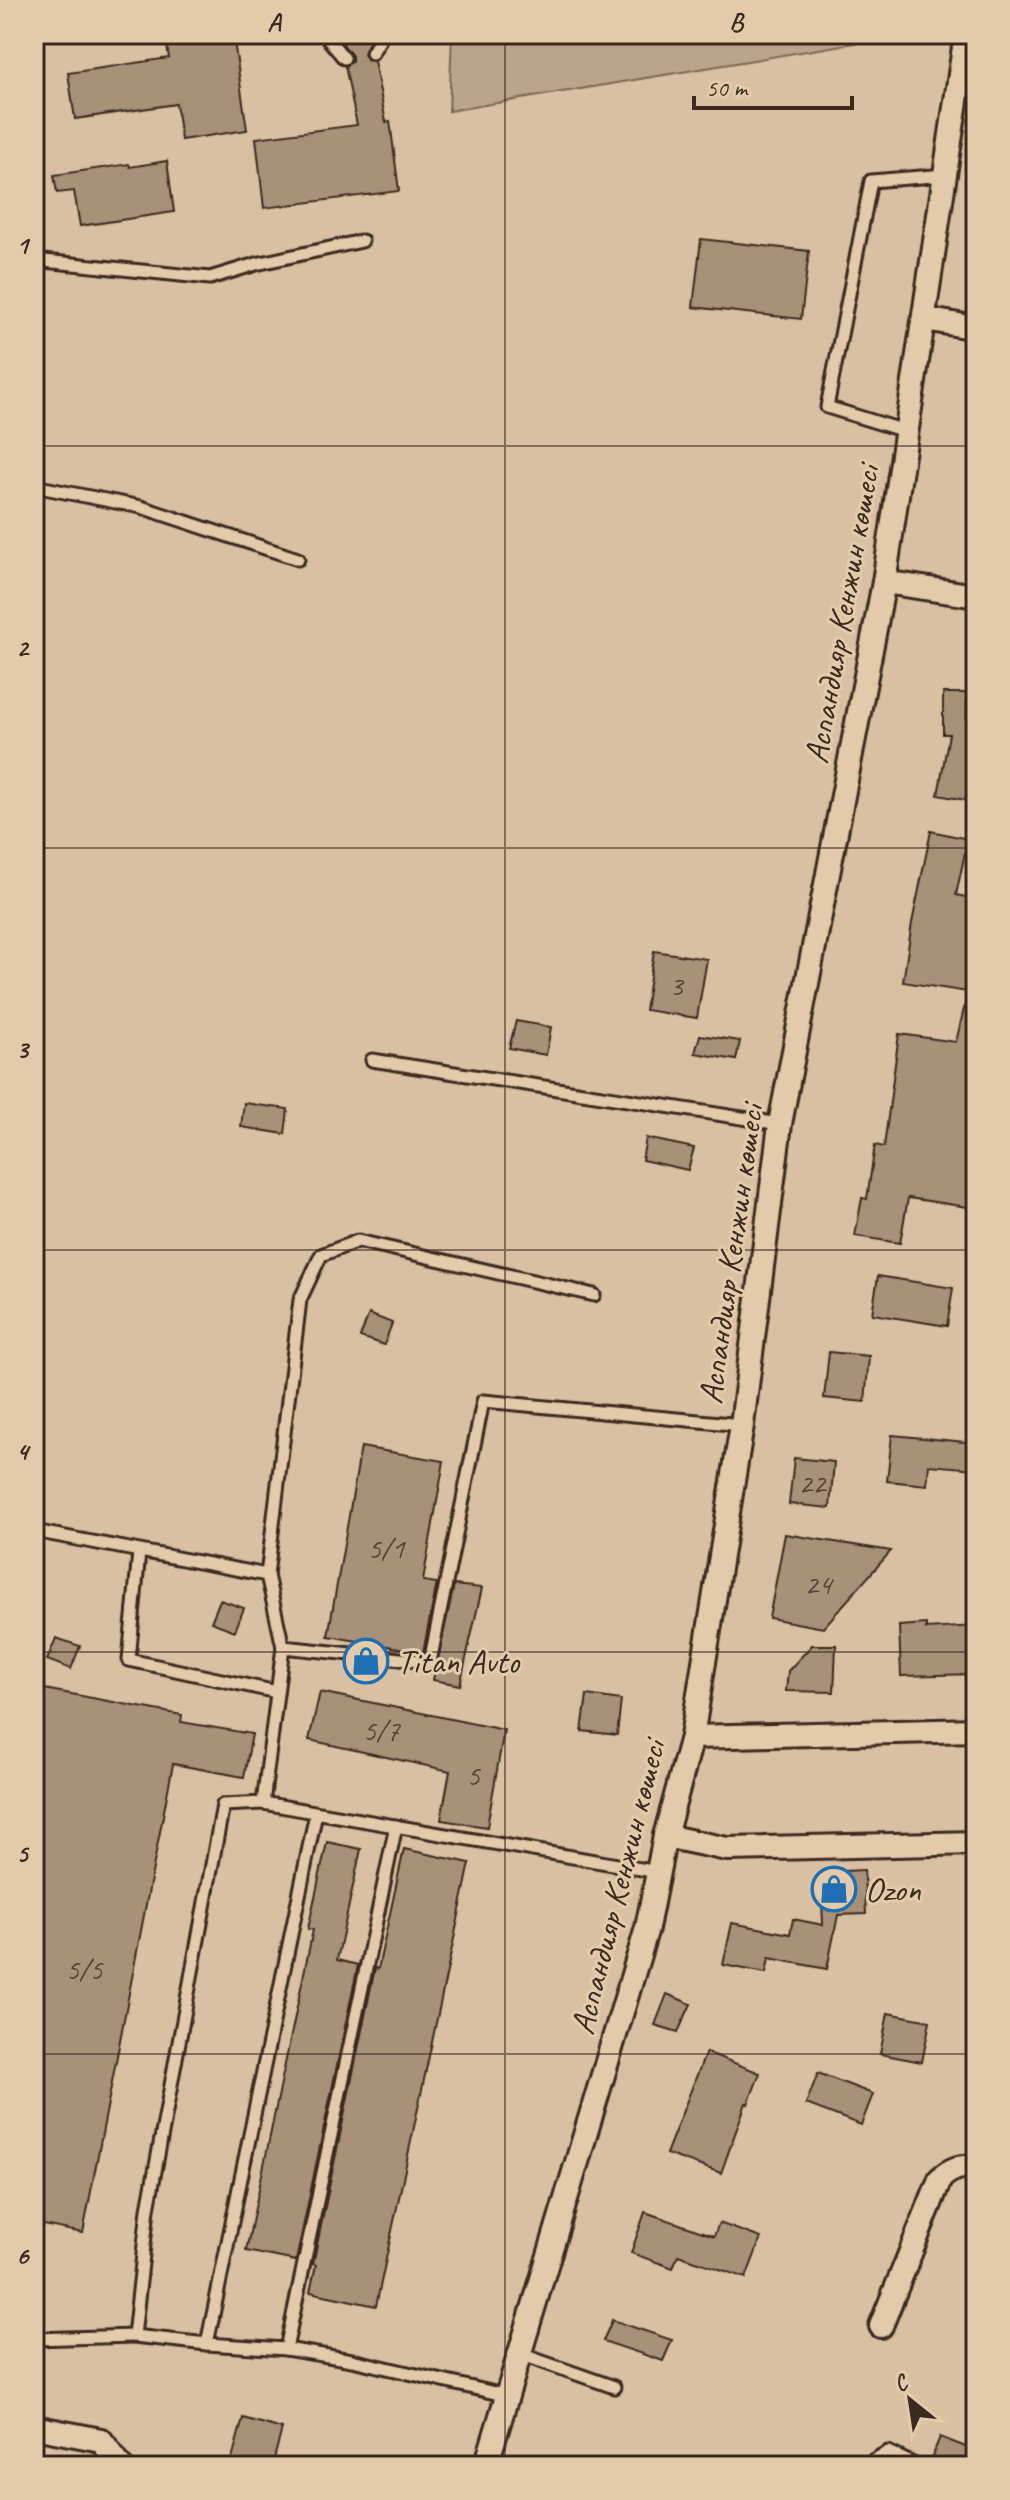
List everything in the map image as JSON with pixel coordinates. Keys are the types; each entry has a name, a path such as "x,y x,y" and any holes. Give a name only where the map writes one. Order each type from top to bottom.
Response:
{"street":[{"name":"Аспандияр Кенжин көшесі","path":"486,2466 647,1928 665,1836 692,1737 742,1425 780,1124 884,582 966,34"},
{"path":"925,319 976,328"},
{"path":"884,582 976,596"},
{"path":"692,1737 976,1730"},
{"path":"665,1836 727,1849 976,1843"},
{"path":"881,2326 940,2179 950,2170 976,2167"},
{"path":"34,2427 101,2440 121,2466"}],"lane":[{"path":"324,34 344,58"},
{"path":"372,53 383,34"},
{"path":"908,432 827,407 871,181 946,175"},
{"path":"34,260 210,278 256,264 362,241"},
{"path":"34,486 141,507 298,559"},
{"path":"372,1060 780,1124"},
{"path":"263,1803 283,1647 267,1575 300,1300 321,1255 358,1241 594,1295"},
{"path":"283,1647 430,1662 483,1401 742,1425"},
{"path":"34,1531 267,1575"},
{"path":"139,1552 129,1660 277,1692"},
{"path":"134,2336 148,2209 223,1805 263,1803 658,1872"},
{"path":"207,2344 316,1813"},
{"path":"286,2349 396,1826"},
{"path":"34,2339 134,2336 286,2349 352,2360 508,2396"},
{"path":"520,2354 614,2387"},
{"path":"863,2466 888,2452 917,2466"}],"shaded area":[{"path":"452,34 908,34 449,111"}],"building":[{"path":"165,34 233,34 247,130 181,140 176,104 75,119 68,73 169,58"},
{"path":"339,34 368,34 370,40 364,54 367,60 374,61 386,122 390,121 399,191 264,208 256,138 357,125 345,66 352,62 352,56"},
{"path":"167,161 174,212 80,226 74,191 57,193 54,175"},
{"path":"701,239 809,251 801,319 693,307"},
{"path":"943,693 967,693 966,759 976,761 971,801 938,795 949,734 943,734"},
{"path":"931,831 968,839 956,895 976,899 976,1154 968,1207 908,1198 900,1243 855,1236 862,1198 867,1199 875,1145 884,1147 899,1034 956,1042 968,992 903,982"},
{"path":"654,951 707,959 697,1018 645,1010"},
{"path":"516,1021 551,1027 546,1055 509,1048"},
{"path":"700,1035 740,1041 736,1060 695,1053"},
{"path":"244,1103 288,1109 285,1134 241,1127"},
{"path":"646,1138 694,1148 688,1170 642,1160"},
{"path":"878,1276 953,1288 947,1326 872,1314"},
{"path":"369,1314 392,1323 384,1345 360,1337"},
{"path":"829,1352 869,1356 865,1402 824,1398"},
{"path":"892,1435 976,1443 976,1469 929,1465 927,1485 887,1481"},
{"path":"361,1447 444,1461 423,1581 437,1583 423,1652 328,1636"},
{"path":"794,1458 834,1462 830,1508 789,1504"},
{"path":"785,1534 891,1551 823,1628 769,1618"},
{"path":"454,1585 482,1588 460,1685 433,1680"},
{"path":"220,1600 244,1608 235,1631 211,1622"},
{"path":"926,1624 926,1629 976,1626 976,1674 901,1676 899,1626"},
{"path":"56,1638 80,1646 71,1669 47,1660"},
{"path":"812,1645 836,1645 834,1692 786,1691 788,1671"},
{"path":"34,1687 182,1715 181,1722 252,1734 244,1777 173,1764 83,2233 34,2223"},
{"path":"320,1692 504,1730 487,1827 441,1820 450,1771 309,1740"},
{"path":"587,1695 621,1700 617,1735 582,1731"},
{"path":"327,1842 361,1849 337,1960 358,1965 296,2261 246,2251 313,1930 308,1929"},
{"path":"404,1849 470,1863 376,2306 310,2292 316,2265 313,2264 375,1968 378,1969"},
{"path":"864,1870 866,1914 838,1915 827,1969 769,1958 766,1973 723,1965 732,1923 790,1934 793,1919 823,1925 821,1872"},
{"path":"667,1994 691,2004 678,2032 655,2025"},
{"path":"888,2013 930,2021 922,2062 880,2054"},
{"path":"706,2052 760,2073 721,2173 666,2154"},
{"path":"818,2073 873,2094 861,2125 806,2104"},
{"path":"645,2212 714,2236 719,2223 761,2238 746,2278 678,2255 673,2268 631,2253"},
{"path":"612,2320 672,2340 663,2361 603,2341"},
{"path":"243,2418 282,2429 272,2466 230,2466"},
{"path":"940,2437 976,2451 976,2466 928,2466"}],"place":[{"name":"Titan Avto","path":"366,1661"},
{"name":"Ozon","path":"834,1889"}]}
